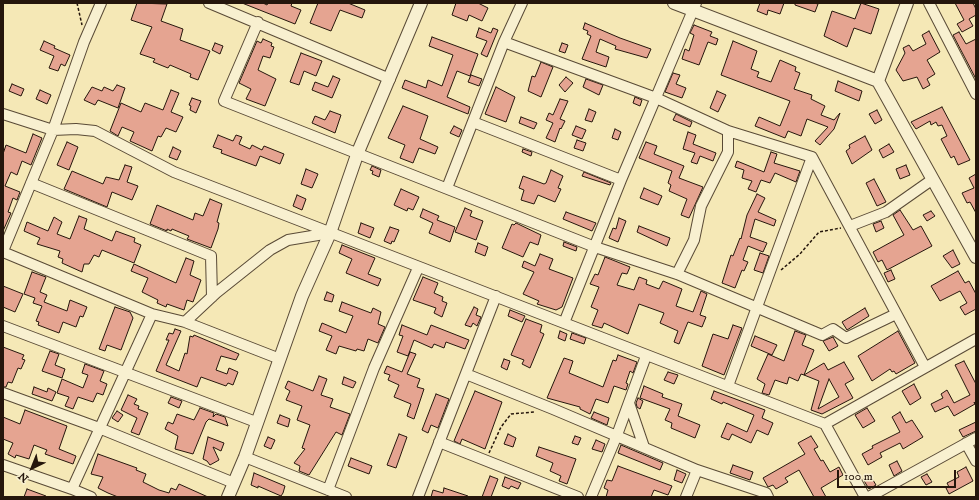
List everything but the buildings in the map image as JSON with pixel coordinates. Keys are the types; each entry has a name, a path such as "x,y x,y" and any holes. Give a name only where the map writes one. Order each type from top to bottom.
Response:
{"street":[{"path":"101,3 84,42 53,130 3,251 152,314 185,322 280,359"},
{"path":"209,3 258,22 390,79"},
{"path":"228,497 245,457 256,422 302,296 330,233 358,152 421,3"},
{"path":"447,188 504,42 522,3"},
{"path":"674,3 694,7 878,81 976,257"},
{"path":"878,81 907,3"},
{"path":"930,3 976,94"},
{"path":"564,323 621,180 694,7"},
{"path":"258,22 224,101 358,152 595,247 677,274 822,335 833,329 846,338 896,314"},
{"path":"504,42 656,98 728,131 812,157 924,367"},
{"path":"3,114 53,130 76,129 95,132 174,172 467,287 496,296 646,356 826,424 865,497"},
{"path":"473,122 621,180"},
{"path":"677,274 694,240 701,206 728,152 728,131"},
{"path":"728,386 812,157"},
{"path":"850,226 886,212 933,179"},
{"path":"31,183 211,256 212,297"},
{"path":"185,322 212,297 270,250 288,240 330,233"},
{"path":"328,490 374,368 418,268"},
{"path":"418,497 496,296"},
{"path":"72,488 152,314"},
{"path":"3,326 256,422"},
{"path":"826,424 976,338"},
{"path":"591,497 617,435 646,356"},
{"path":"466,374 617,435 697,470 766,493 768,497"},
{"path":"3,393 99,428 234,483"},
{"path":"629,403 644,447"},
{"path":"869,497 976,438"},
{"path":"439,442 578,497"},
{"path":"966,443 976,461"},
{"path":"245,457 346,497"},
{"path":"3,465 72,488 91,497"},
{"path":"686,497 697,470"}],"path":[{"path":"77,3 84,42"},
{"path":"778,273 800,254 819,232 850,226"},
{"path":"486,461 502,427 511,414 539,412"}]}
